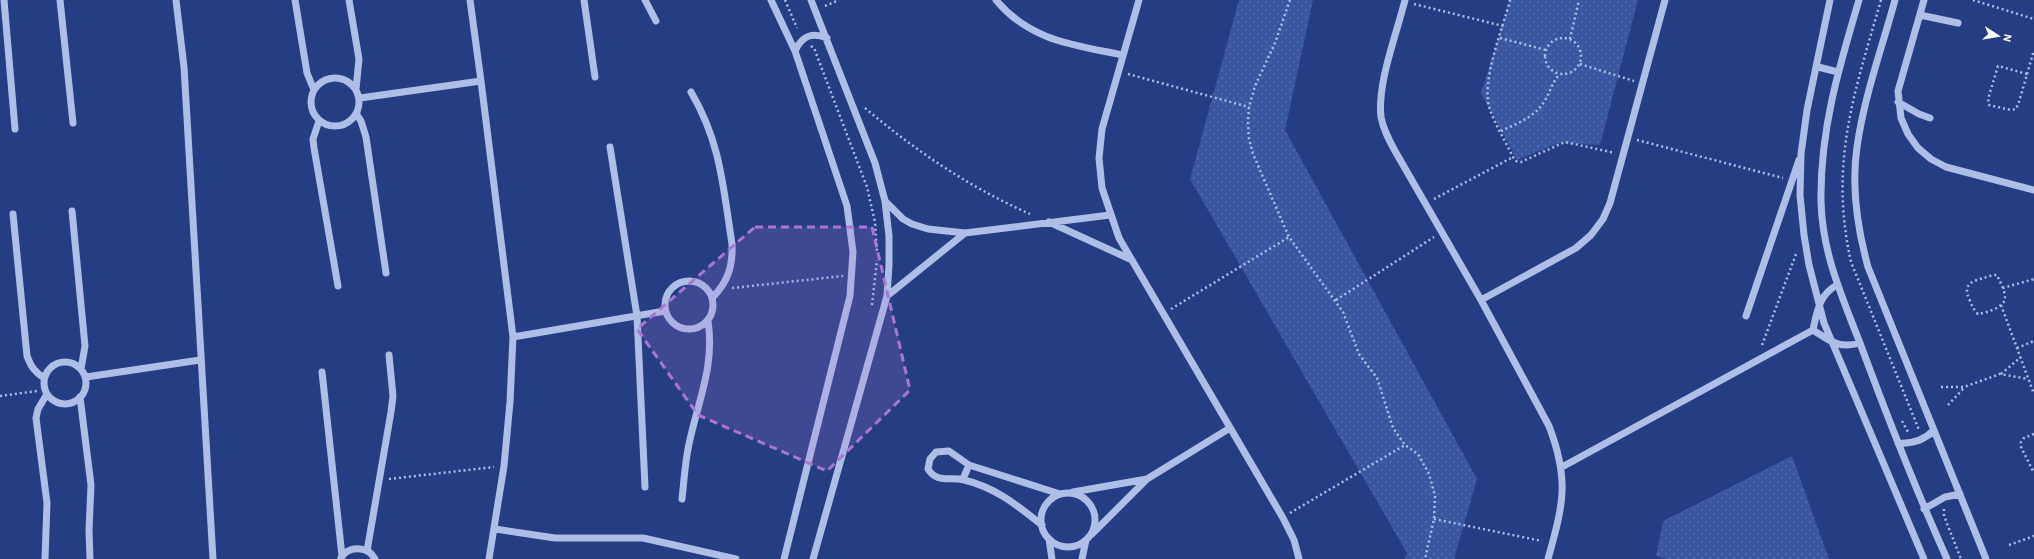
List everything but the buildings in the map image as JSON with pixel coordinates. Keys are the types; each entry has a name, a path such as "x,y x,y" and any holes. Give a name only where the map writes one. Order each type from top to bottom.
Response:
{"street":[{"path":"4,0 15,129"},
{"path":"60,0 73,123"},
{"path":"176,0 184,74 213,559"},
{"path":"295,0 307,73 314,90"},
{"path":"349,0 358,59 356,89"},
{"path":"470,0 482,81 513,337 510,402 504,466 489,559"},
{"path":"584,0 595,77"},
{"path":"645,0 656,21"},
{"path":"771,0 795,52 848,206 852,229 853,274 850,296 784,559"},
{"path":"811,0 875,163 885,201 889,257 887,296 813,559"},
{"path":"996,0 1004,9 1026,27 1052,40 1123,55"},
{"path":"1138,0 1102,129 1099,158 1102,188 1119,238 1283,518 1294,540 1299,559"},
{"path":"1481,300 1576,248 1591,235 1603,219 1610,203 1665,0"},
{"path":"1830,0 1818,67 1807,110 1801,154 1800,195 1809,266 1820,301 1824,322 1924,559"},
{"path":"1859,0 1838,72 1828,114 1823,158 1821,202 1826,245 1837,285 1898,444 1924,509 1947,559"},
{"path":"1896,0 1862,118 1857,147 1855,178 1856,208 1860,238 1868,267 1986,559"},
{"path":"1924,0 1898,90 1898,102 1901,118 1908,134 1918,148 1931,159 1946,167 2034,190"},
{"path":"1405,1 1383,83 1380,101 1386,136 1481,300 1549,426 1557,446 1562,467 1562,506 1548,559"},
{"path":"1920,14 1958,23"},
{"path":"795,52 799,42 807,36 818,35 827,38"},
{"path":"1818,67 1838,72"},
{"path":"327,79 343,79 351,83 356,89 360,98 360,107 357,115 351,121 335,127 327,126 319,121 311,106 311,98 319,83 327,79"},
{"path":"360,98 482,81"},
{"path":"691,92 709,126 720,162 732,260 729,275 721,289 712,298"},
{"path":"1898,102 1919,114 1930,118"},
{"path":"357,115 361,121 366,137 386,273"},
{"path":"319,121 314,134 314,148 338,286"},
{"path":"610,147 637,316 645,487"},
{"path":"1746,316 1801,154"},
{"path":"885,201 903,219 912,224 928,229 965,233 1110,215"},
{"path":"72,211 85,346 81,369"},
{"path":"13,214 27,356 30,366 36,373 44,378"},
{"path":"1049,222 1132,260"},
{"path":"887,296 965,233"},
{"path":"692,281 700,284 708,290 712,298 713,310 708,321 702,326 687,330 673,324 665,311 665,302 668,293 674,286 682,282 692,281"},
{"path":"1562,467 1813,330 1820,301 1828,291 1837,285"},
{"path":"513,337 665,311"},
{"path":"682,499 689,445 710,358 711,339 708,321"},
{"path":"1813,330 1832,342 1848,346 1860,343"},
{"path":"367,551 393,396 390,355"},
{"path":"86,377 200,360"},
{"path":"45,559 47,503 36,418 38,409 46,392 44,378 53,366 60,362 75,364 81,369 86,377 84,392 80,397 67,404 59,403 46,392"},
{"path":"322,372 341,557"},
{"path":"80,397 91,485 89,530 90,559"},
{"path":"1048,539 1059,545 1071,547 1086,540 1147,479 1230,428"},
{"path":"1898,444 1913,443 1921,440 1933,431"},
{"path":"1042,525 1005,496 963,479 947,480 935,477 928,469 930,459 936,452 945,450 969,465 1060,494 1147,479"},
{"path":"963,479 969,465"},
{"path":"1070,493 1078,495 1086,500 1092,507 1095,516 1095,525 1092,534"},
{"path":"1052,559 1048,539 1042,525 1042,515 1045,506 1060,494"},
{"path":"1924,509 1944,497 1960,494"},
{"path":"495,529 555,538 586,539 614,536 643,538 736,559"},
{"path":"1082,559 1086,540"},
{"path":"341,557 349,550 358,548 367,551 375,559"}],"path":[{"path":"786,0 798,30 802,32"},
{"path":"816,10 839,0"},
{"path":"1290,0 1275,43 1255,86 1249,107 1248,123 1253,154 1289,237 1319,280 1336,300 1343,312 1359,354 1377,378 1393,428 1405,445 1418,454 1429,474 1435,496 1434,519 1425,559"},
{"path":"1510,0 1488,80 1487,95 1490,109 1513,157 1516,161 1521,162 1565,142 1623,155"},
{"path":"1570,39 1579,0"},
{"path":"1973,0 2034,19"},
{"path":"1405,1 1503,26"},
{"path":"1500,38 1546,50"},
{"path":"1558,39 1570,39 1575,42 1581,52 1580,64 1571,73 1559,74 1554,72 1546,63 1546,50 1548,45 1558,39"},
{"path":"2027,74 1998,66 1988,99 1989,105 2011,110 2016,109 2027,74 2034,50"},
{"path":"1580,64 1642,84"},
{"path":"1118,71 1249,107"},
{"path":"1501,131 1537,111 1545,100 1550,87 1559,74"},
{"path":"849,95 896,134 944,169 995,198 1049,222"},
{"path":"1628,137 1791,181"},
{"path":"1425,204 1513,157"},
{"path":"1336,300 1442,232"},
{"path":"1757,360 1804,235"},
{"path":"1164,313 1289,237"},
{"path":"721,289 853,274"},
{"path":"1993,275 1997,276 2003,288 2006,298 2001,305 1978,314 1965,291 1969,284 1993,275"},
{"path":"2003,288 2034,279"},
{"path":"2001,305 2034,394"},
{"path":"2017,348 2034,341"},
{"path":"1941,387 1964,387 2000,374 2021,357"},
{"path":"2000,374 2029,379"},
{"path":"1948,406 1964,387"},
{"path":"0,396 46,392"},
{"path":"2034,434 2024,438 2021,442 2034,473"},
{"path":"1283,518 1405,445"},
{"path":"379,480 504,466"},
{"path":"1950,506 1945,507 1943,511 1961,559"},
{"path":"1434,519 1552,544"},
{"path":"2009,545 2034,536"}],"highlighted area":[{"path":"755,227 872,227 910,390 827,471 698,415 637,329"}],"shaded area":[{"path":"1239,0 1313,0 1285,130 1477,479 1454,559 1405,559 1407,553 1190,179"},
{"path":"1510,0 1638,0 1600,145 1559,143 1517,160 1481,93"},
{"path":"1792,456 1829,559 1667,559 1656,556 1663,521"}]}
